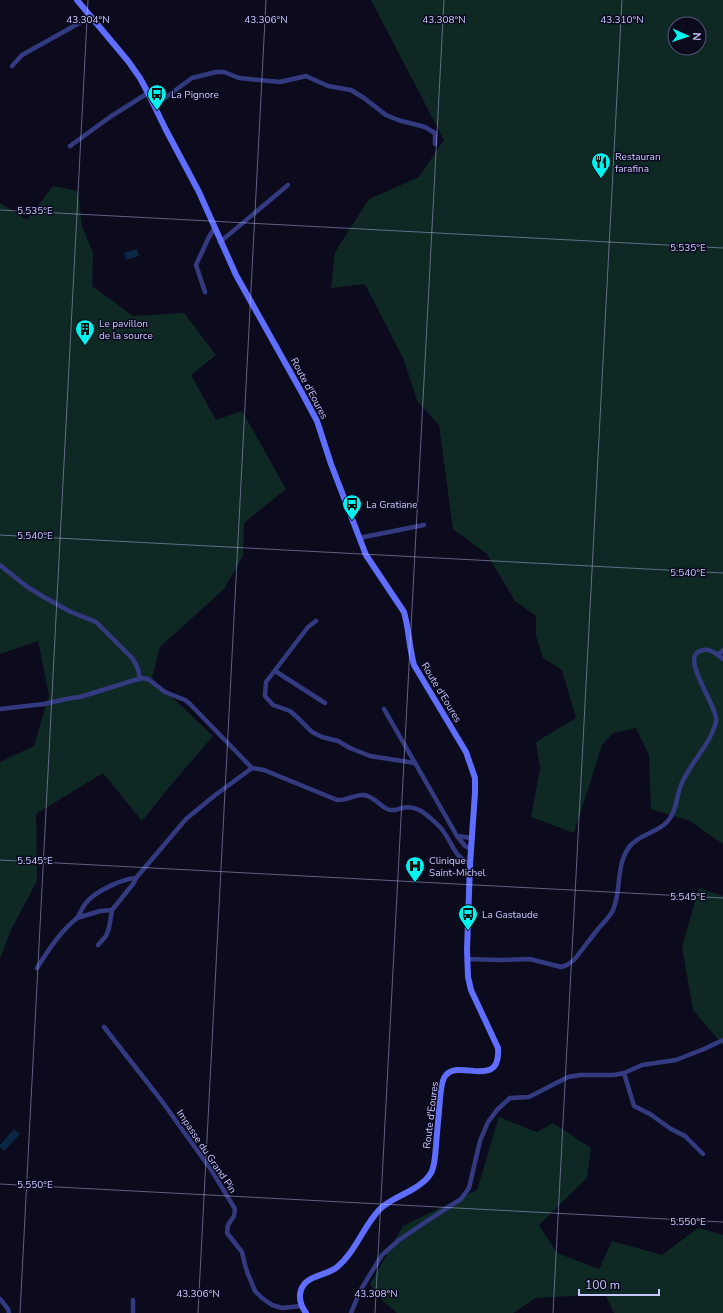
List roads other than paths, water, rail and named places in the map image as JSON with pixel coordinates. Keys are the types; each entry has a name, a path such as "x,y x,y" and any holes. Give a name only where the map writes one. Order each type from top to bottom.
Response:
{"street":[{"name":"Route d'Eoures","path":"77,0 92,16 140,78 199,192 214,229 236,275 317,421 331,464 366,556 404,612 407,621 410,652 414,665 466,752 475,778 470,864 467,959 468,977 471,990 498,1048 497,1062 493,1067 486,1071 478,1072 459,1069 452,1070 446,1075 441,1091 434,1160 431,1173 416,1188 390,1201 380,1208 344,1260 335,1269 306,1282 301,1290 301,1306"},
{"path":"12,66 22,55 92,16"},
{"path":"154,106 192,78 216,72 224,72 240,78 280,82 306,76 328,86 351,90 386,115 398,120 425,127 435,132 435,144"},
{"path":"70,146 148,93"},
{"path":"220,242 288,185"},
{"path":"205,292 196,265 214,229"},
{"path":"359,538 424,525"},
{"path":"0,565 26,586 42,596 71,612 96,622 133,659 138,669 140,679"},
{"path":"316,622 308,627 266,682 265,696 273,705 290,711 312,732 322,737 338,741 350,748 370,756 415,763"},
{"path":"467,959 530,959 561,967 574,960 613,912 616,901 620,868 630,846 639,838 658,829 668,821 674,810 680,786 689,768 714,729 717,716 695,668 694,661 696,654 702,650 706,650 718,655 723,660"},
{"path":"718,655 723,650"},
{"path":"275,671 325,704"},
{"path":"0,709 44,704 80,697 140,679 148,679 165,692 181,698 190,704 252,768 264,770 337,800 344,801 359,795 364,795 393,811 404,807 414,807 425,813 441,828 458,856 470,864"},
{"path":"384,708 457,836 465,846 471,849"},
{"path":"98,945 106,936 112,910 136,878 186,818 252,768"},
{"path":"457,836 472,838"},
{"path":"37,968 58,937 65,928 77,918 86,903 96,895 124,880 136,878"},
{"path":"77,918 100,911 112,910"},
{"name":"Impasse du Grand Pin","path":"104,1027 166,1107 212,1171 235,1209 234,1216 228,1225 227,1233 242,1252 245,1266 255,1291 262,1298 277,1307 282,1308 301,1306"},
{"path":"351,1313 360,1291 382,1255 399,1240 461,1199 469,1188 480,1141 488,1122 497,1110 510,1098 529,1097 568,1077 580,1074 614,1075 624,1073 642,1065 676,1060 704,1050 723,1040"},
{"path":"624,1073 634,1106 650,1114 671,1129 685,1136 703,1154"},
{"path":"0,1299 8,1309 9,1313"},
{"path":"133,1300 134,1313"},
{"path":"301,1306 306,1313"}],"water":[{"path":"137,249 139,256 126,260 124,253"},
{"path":"14,1129 20,1134 4,1151 0,1145"}],"place":[{"name":"La Pignore","path":"157,111"},
{"name":"Restauran farafina","path":"601,179"},
{"name":"Le pavillon de la source","path":"85,346"},
{"name":"La Gratiane","path":"352,521"},
{"name":"Clinique Saint-Michel","path":"415,883"},
{"name":"La Gastaude","path":"468,931"}]}
